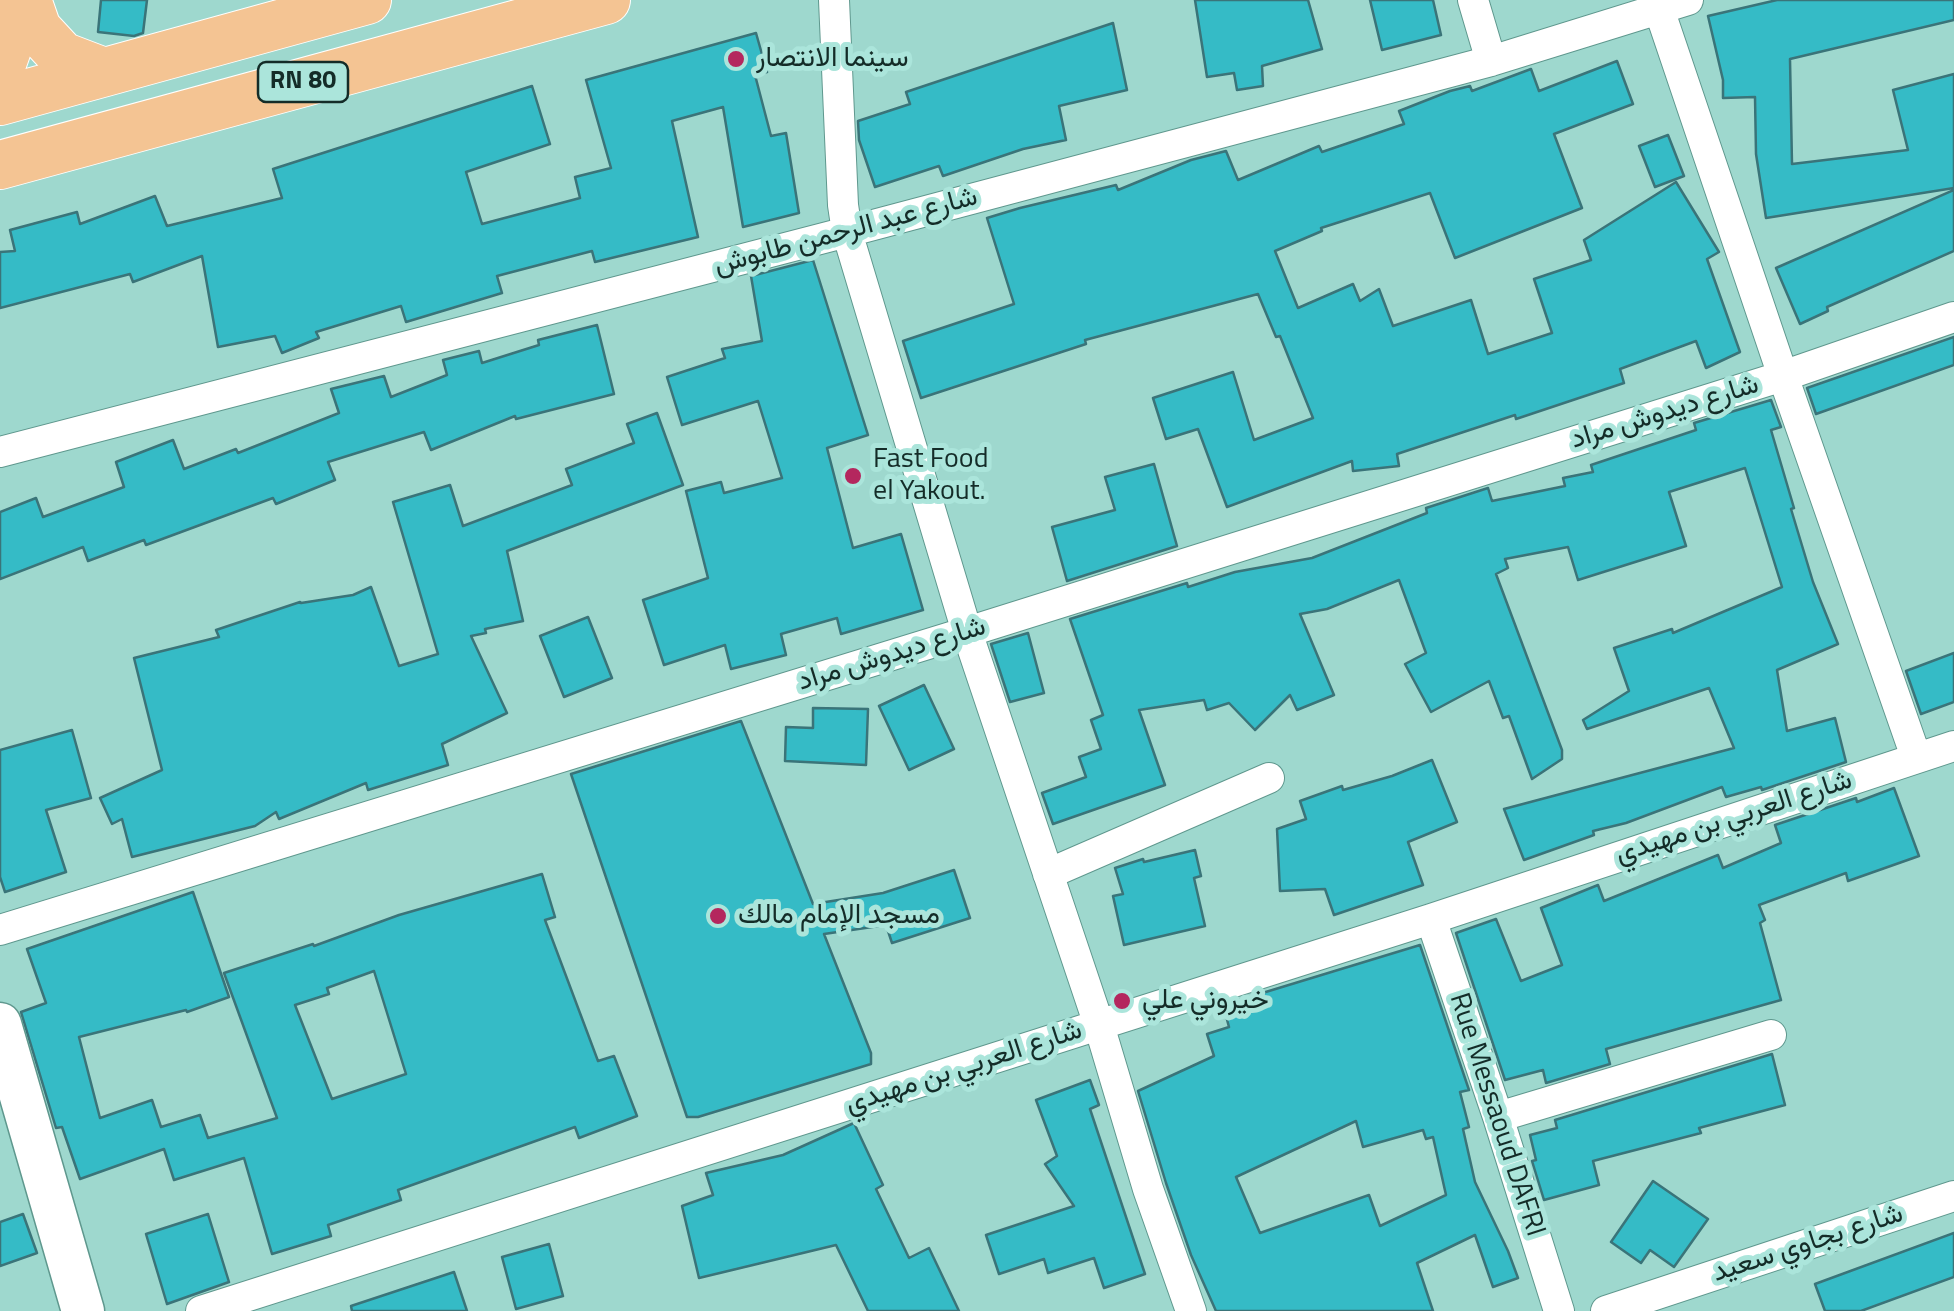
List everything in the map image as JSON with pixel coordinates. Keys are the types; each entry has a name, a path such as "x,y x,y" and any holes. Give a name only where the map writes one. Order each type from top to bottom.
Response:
{"main road":[{"path":"0,69 26,0"},
{"path":"26,0 37,29 82,78 56,106 63,124 86,141"},
{"name":"RN 80","path":"0,101 367,0"},
{"name":"RN 80","path":"0,165 606,0"},
{"path":"0,1024 83,1311"}],"street":[{"path":"834,0 846,232 967,632 1190,1311"},
{"path":"1473,0 1490,62"},
{"path":"1674,5 1783,376 1916,758"},
{"name":"شارع عبد الرحمن طابوش","path":"0,452 1490,62 1674,5"},
{"name":"شارع ديدوش مراد","path":"0,930 967,632 1783,376 1954,317"},
{"name":"شارع العربي بن مهيدي","path":"201,1311 1099,1026 1954,746"},
{"path":"1048,874 1269,778"},
{"name":"Rue Messaoud DAFRI","path":"1430,919 1559,1311"},
{"path":"1498,1118 1771,1035"},
{"name":"شارع بجاوي سعيد","path":"1606,1311 1954,1196"}],"building":[{"path":"101,0 147,0 143,33 134,36 98,32"},
{"path":"1195,0 1308,0 1322,49 1262,66 1263,86 1237,90 1234,73 1207,77"},
{"path":"1370,0 1433,0 1441,35 1382,50"},
{"path":"1777,0 1954,0 1954,20 1790,59 1792,164 1908,150 1893,90 1954,74 1954,188 1766,218 1756,154 1755,97 1723,98 1723,80 1708,16"},
{"path":"1113,23 1127,90 1059,106 1066,140 1023,149 943,176 939,166 875,187 859,140 858,121 910,104 906,92"},
{"path":"756,33 767,72 755,75 771,136 786,133 799,213 743,227 723,107 672,121 698,237 595,262 592,251 497,276 502,293 406,322 401,306 316,332 319,338 282,353 275,336 218,347 202,256 133,282 130,274 0,308 0,252 15,251 10,230 77,212 80,224 155,196 167,226 282,198 273,169 532,86 550,144 466,172 482,224 580,198 575,177 611,168 586,80"},
{"path":"1617,61 1633,104 1554,134 1582,208 1455,258 1430,193 1321,228 1322,231 1275,251 1298,308 1353,284 1360,301 1379,289 1393,326 1471,300 1488,354 1552,333 1534,279 1591,260 1584,240 1676,182 1719,252 1707,259 1740,352 1706,368 1696,341 1620,369 1624,383 1397,454 1399,466 1353,471 1352,461 1227,507 1198,429 1166,439 1153,398 1233,372 1254,440 1313,418 1280,336 1276,337 1258,294 1085,340 1086,344 921,398 903,341 1014,304 987,218 1116,185 1118,190 1191,160 1226,151 1238,180 1319,146 1322,152 1404,124 1399,111 1450,91 1470,86 1472,91 1531,69 1539,91"},
{"path":"1668,135 1684,176 1655,187 1639,146"},
{"path":"1954,190 1954,251 1827,307 1828,311 1800,324 1776,268"},
{"path":"813,260 868,435 827,448 853,548 901,534 923,610 841,634 837,618 781,634 786,655 731,669 725,645 664,665 643,600 708,578 686,491 721,482 724,493 782,478 758,401 682,425 667,377 725,358 722,349 762,341 751,276"},
{"path":"597,325 614,394 516,419 515,416 431,450 424,432 328,462 335,480 276,504 273,498 146,545 144,540 88,561 83,547 0,579 0,512 36,498 43,517 124,487 116,462 173,440 184,469 236,449 238,453 339,413 331,389 384,376 391,397 447,375 443,360 479,351 482,363 539,345 538,340"},
{"path":"1954,337 1954,365 1816,414 1807,388"},
{"path":"1771,400 1781,427 1771,430 1794,508 1791,509 1813,582 1838,644 1777,670 1787,731 1835,718 1846,762 1762,790 1761,787 1726,797 1722,787 1626,823 1593,831 1594,835 1524,860 1504,809 1734,748 1709,688 1587,729 1583,720 1629,691 1614,648 1672,629 1673,633 1782,587 1745,468 1669,492 1686,546 1578,580 1568,547 1505,559 1508,568 1496,574 1562,750 1562,759 1532,779 1509,716 1503,718 1489,681 1431,712 1405,664 1426,653 1399,580 1327,609 1300,614 1334,695 1297,710 1290,695 1255,730 1229,703 1207,710 1204,700 1139,710 1165,785 1053,824 1042,793 1086,777 1079,757 1101,749 1091,720 1103,715 1070,619 1187,583 1188,587 1235,572 1312,558 1427,513 1426,508 1488,488 1492,501 1565,486 1563,478 1593,472 1591,465 1696,430 1694,423"},
{"path":"657,413 683,485 507,551 523,621 471,636 507,713 442,744 448,765 368,790 366,783 279,819 276,812 255,826 132,857 122,819 112,824 100,798 162,770 134,658 219,637 216,630 300,602 353,595 371,587 399,666 438,654 393,502 450,485 463,526 572,485 566,469 634,443 627,424"},
{"path":"1154,464 1177,546 1067,581 1052,527 1115,510 1105,477"},
{"path":"588,617 612,678 564,697 540,636"},
{"path":"1028,633 1044,693 1010,702 991,644"},
{"path":"1954,653 1954,702 1921,714 1906,671"},
{"path":"924,685 954,749 909,770 879,706"},
{"path":"813,708 868,709 866,765 785,761 786,727 813,728"},
{"name":"مسجد الإمام مالك","path":"741,721 813,904 883,893 954,870 970,918 892,943 886,925 824,934 871,1053 871,1064 698,1117 687,1117 571,774"},
{"path":"72,730 91,798 46,810 66,872 5,892 0,877 0,750"},
{"path":"1432,760 1457,822 1408,842 1423,885 1334,915 1325,889 1280,891 1277,829 1306,819 1300,801 1342,786 1343,790 1392,776"},
{"path":"1894,788 1919,856 1848,881 1846,873 1759,905 1765,920 1760,923 1781,1000 1606,1049 1610,1064 1546,1083 1543,1070 1505,1080 1456,933 1496,919 1521,981 1562,965 1541,908 1598,885 1604,901 1718,855 1723,868 1781,843 1775,825"},
{"path":"1195,850 1201,876 1194,878 1205,926 1124,945 1113,896 1123,894 1115,868"},
{"path":"542,874 555,917 545,920 598,1061 614,1056 637,1116 579,1138 575,1127 398,1190 401,1200 328,1225 331,1236 272,1254 244,1158 174,1180 164,1149 80,1179 62,1127 56,1128 21,1012 46,1003 27,949 193,892 229,997 187,1012 79,1037 100,1118 152,1100 161,1127 200,1115 208,1138 277,1118 224,973 399,915","holes":["374,971 406,1074 332,1099 295,1005 329,994 327,988"]},
{"path":"1420,945 1469,1090 1460,1092 1469,1127 1463,1129 1475,1182 1518,1278 1493,1287 1475,1235 1417,1263 1433,1311 1216,1311 1191,1255 1138,1091 1214,1056 1207,1034 1229,1027 1223,1005","holes":["1356,1121 1363,1147 1423,1130 1426,1139 1433,1137 1446,1195 1380,1226 1369,1195 1260,1233 1236,1177"]},
{"path":"1772,1054 1785,1105 1699,1128 1701,1133 1593,1161 1599,1185 1544,1200 1532,1161 1536,1160 1530,1135 1557,1128 1555,1120"},
{"path":"1090,1080 1099,1105 1090,1109 1145,1274 1104,1288 1094,1258 1048,1273 1044,1259 999,1274 986,1235 1074,1206 1045,1164 1057,1156 1036,1100"},
{"path":"854,1123 883,1185 876,1189 909,1258 929,1248 959,1311 868,1311 836,1245 699,1278 682,1206 713,1195 706,1173 783,1155"},
{"path":"1653,1181 1708,1219 1674,1267 1650,1250 1641,1263 1611,1242"},
{"path":"23,1214 37,1253 0,1266 0,1222"},
{"path":"208,1214 229,1282 167,1304 146,1234"},
{"path":"1954,1233 1954,1277 1861,1311 1825,1311 1815,1284"},
{"path":"549,1244 563,1296 516,1309 502,1257"},
{"path":"454,1272 467,1311 352,1311 351,1306"}],"place":[{"name":"سينما الانتصار","path":"736,59"},
{"name":"Fast Food el Yakout.","path":"853,476"},
{"name":"مسجد الإمام مالك","path":"718,916"},
{"name":"خيروني علي","path":"1122,1001"}]}
